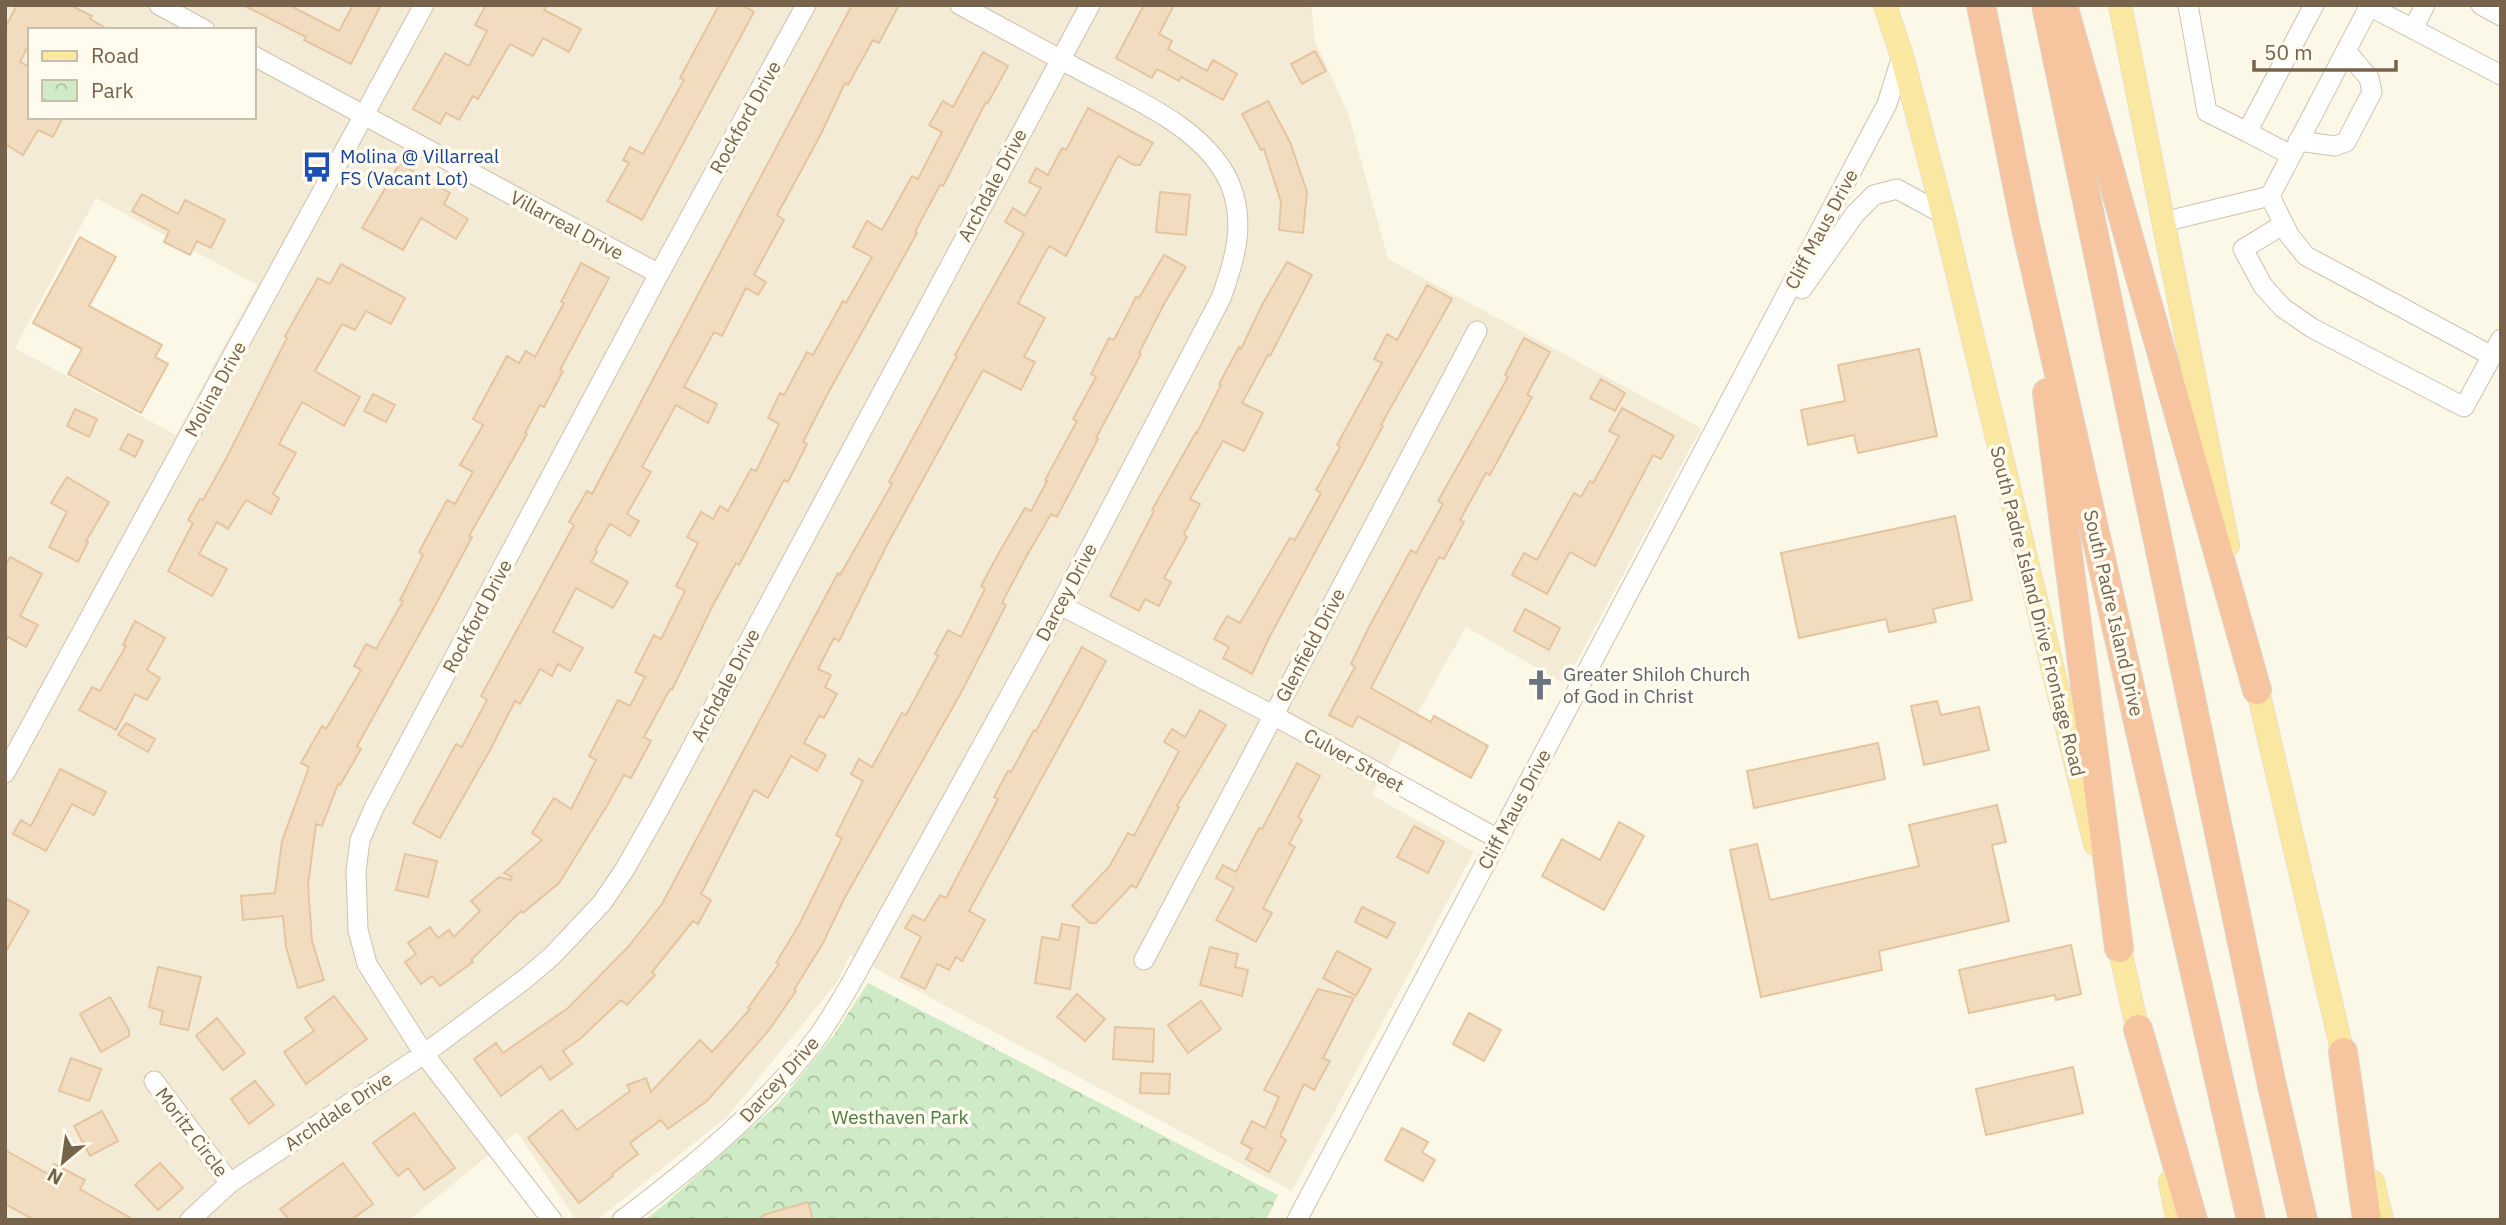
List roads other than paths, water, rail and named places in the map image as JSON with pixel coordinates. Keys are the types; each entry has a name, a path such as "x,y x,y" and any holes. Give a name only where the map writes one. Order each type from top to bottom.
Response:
{"highway":[{"name":"South Padre Island Drive","path":"1981,5 2025,224 2251,1220"},
{"path":"2046,5 2268,1068 2303,1220"},
{"path":"2063,5 2257,690"},
{"path":"2025,224 2119,947"},
{"path":"2138,1029 2193,1220"},
{"path":"2343,1052 2367,1220"}],"main road":[{"name":"South Padre Island Drive Frontage Road","path":"1885,5 1902,56 1943,214 2119,947 2178,1220"},
{"path":"2120,5 2257,690 2382,1220"}],"street":[{"path":"159,5 201,28"},
{"name":"Molina Drive","path":"5,773 424,5"},
{"name":"Rockford Drive","path":"552,1220 424,1054 367,964 355,897 360,840 374,808 659,274 806,5"},
{"name":"Darcey Drive","path":"622,1220 673,1182 754,1110 820,1034 850,985 1060,605 1221,298 1235,262 1238,242 1236,206 1229,183 1215,159 1199,141 1166,117 960,5"},
{"name":"Archdale Drive","path":"190,1220 230,1183 424,1054 525,979 552,956 602,903 625,869 1090,5"},
{"path":"2188,5 2207,112 2247,132 2295,148 2335,146 2346,142 2366,105 2372,92 2369,78 2346,51"},
{"path":"2247,132 2314,5"},
{"path":"2413,29 2425,5"},
{"path":"2481,5 2501,16"},
{"path":"2164,222 2270,196 2369,6 2501,75"},
{"name":"Cliff Maus Drive","path":"1297,1220 1887,104 1902,56"},
{"name":"Villarreal Drive","path":"256,57 659,274"},
{"name":"Cliff Maus Drive","path":"1732,399 1821,260 1855,214 1874,195 1897,189 1943,214"},
{"path":"2270,196 2305,256 2496,348 2464,407 2312,328 2283,308 2263,286 2243,249 2284,223"},
{"name":"Glenfield Drive","path":"1144,960 1477,331"},
{"name":"Culver Street","path":"1060,605 1273,715 1498,839"},
{"name":"Moritz Circle","path":"154,1081 230,1183"}],"place":[{"name":"Molina @ Villarreal FS (Vacant Lot)","path":"317,167"},
{"name":"Greater Shiloh Church of God in Christ","path":"1540,685"}],"park label":[{"name":"Westhaven Park","path":"900,1117"}]}
